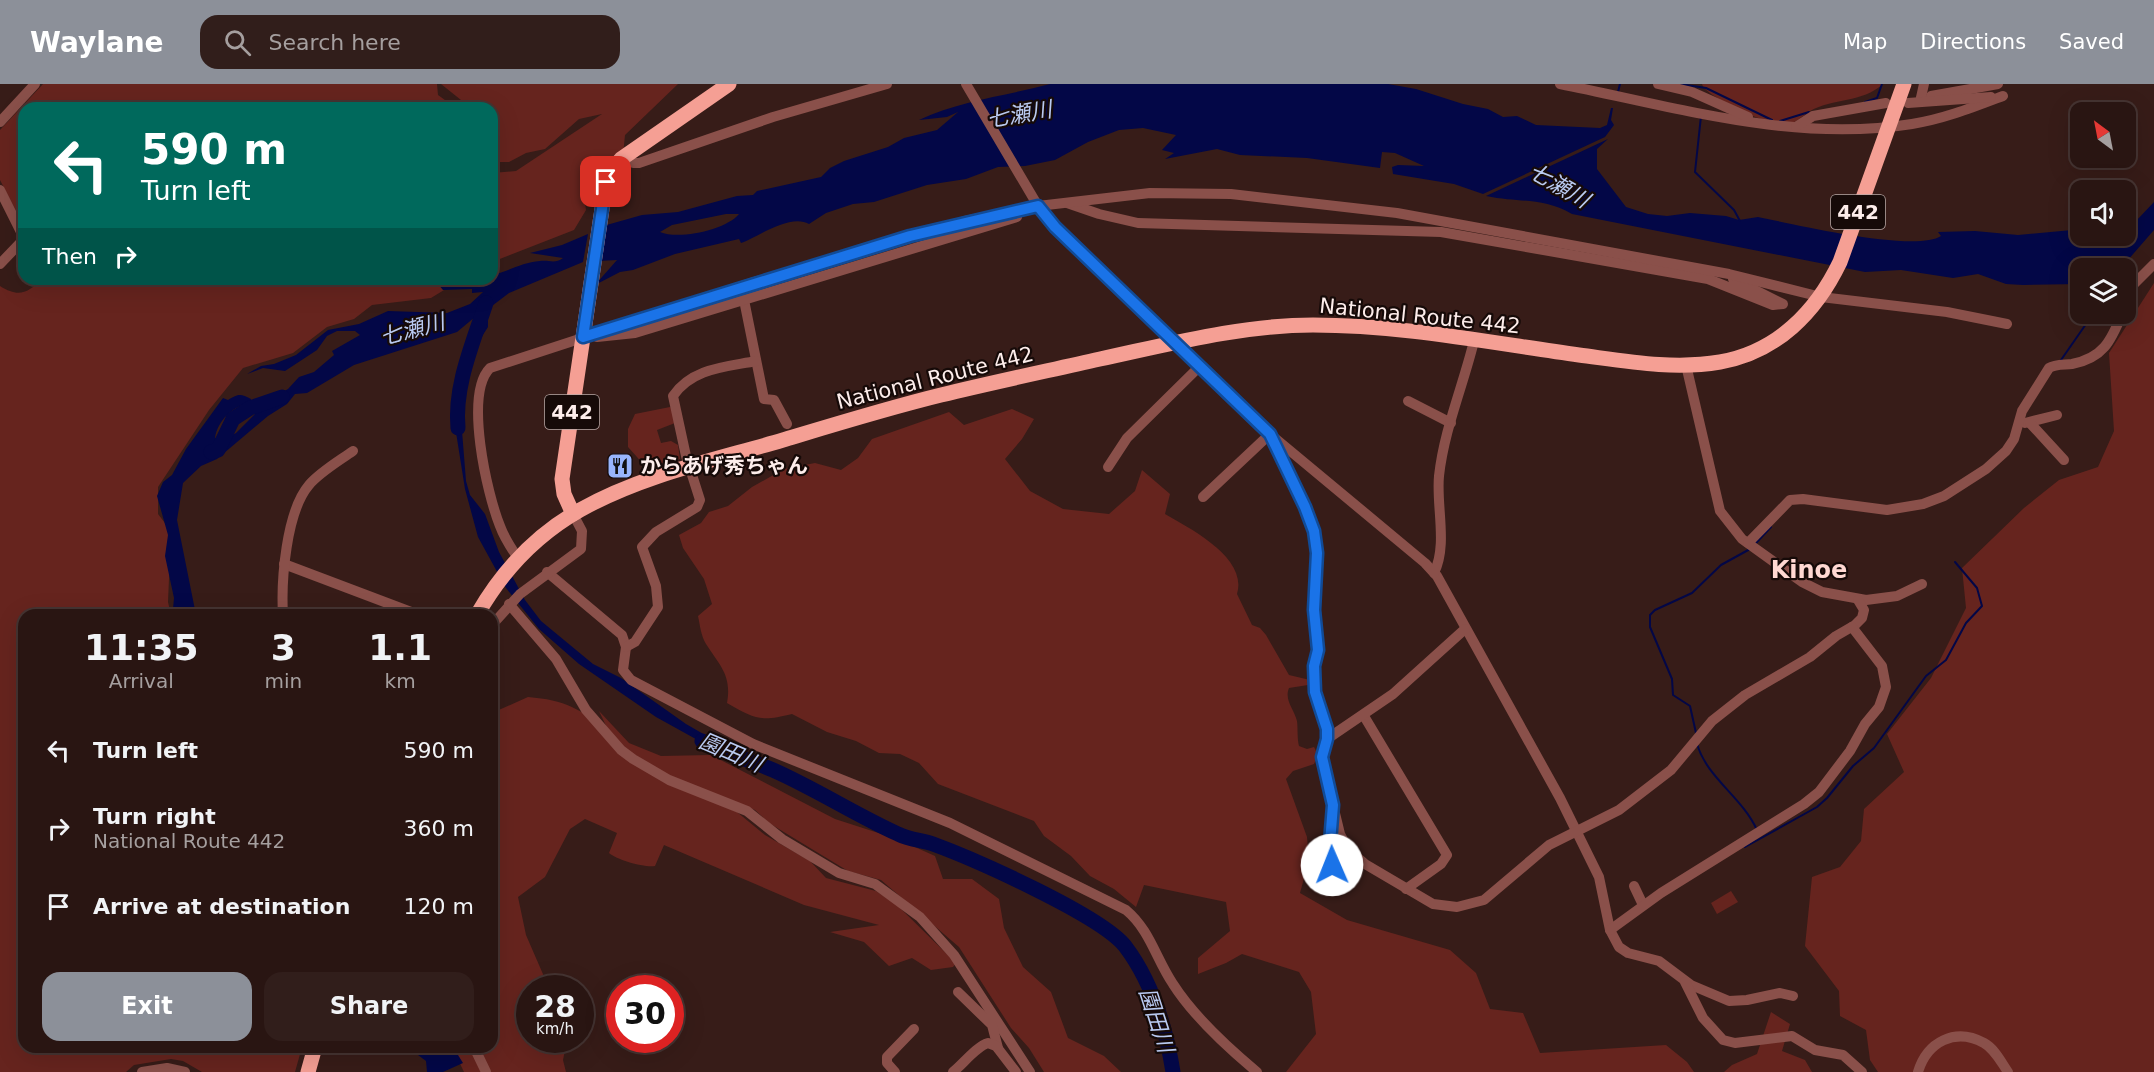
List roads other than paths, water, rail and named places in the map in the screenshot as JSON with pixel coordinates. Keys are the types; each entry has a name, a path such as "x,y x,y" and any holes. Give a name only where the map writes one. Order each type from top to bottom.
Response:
{"highway":[{"name":"442","path":"573,514 564,494 562,480 604,190 611,170 626,156 729,84"},
{"name":"National Route 442","path":"481,609 516,560 541,537 573,514 626,489 689,468 942,394 1174,343 1249,330 1311,325 1371,328 1639,363 1686,365 1716,363 1755,351 1797,324 1825,292 1840,262 1904,84"},
{"path":"308,1072 313,1053"}],"street":[{"path":"18,102 35,84"},
{"path":"626,156 633,163 639,163 773,117 887,84"},
{"path":"966,84 1036,202 1055,227 1270,434 1434,573 1576,831 1603,885 1610,930 1625,952 1659,961 1684,981 1734,1002 1780,993 1793,996"},
{"path":"1560,84 1761,124 1887,132 1945,116 2003,96 1914,102"},
{"path":"1658,84 1688,87 1761,124"},
{"path":"1914,102 1924,84"},
{"path":"1914,102 1936,94 1998,84"},
{"path":"0,122 18,102"},
{"path":"1796,127 1813,116 1886,103"},
{"path":"0,190 18,228"},
{"path":"516,560 499,523 487,472 477,411 482,378 490,368 498,363 910,236 1036,202 1066,202 1175,193 1303,201 1457,223 2007,324"},
{"path":"583,337 635,333 975,232 1016,218 1036,202"},
{"path":"1066,202 1099,214 1138,223 1441,231 1708,279 1773,306 1782,306 1782,303 1739,283 1729,274"},
{"path":"0,220 9,210"},
{"path":"0,264 18,244"},
{"path":"2136,282 2154,264"},
{"path":"744,300 764,399 776,402 787,424"},
{"path":"1748,543 1786,502 1795,499 1887,510 1923,504 1944,496 1981,473 2006,451 2022,411 2049,368 2077,363 2100,354 2114,335 2118,324"},
{"path":"1434,573 1439,546 1439,476 1474,341"},
{"path":"627,647 635,642 658,607 656,586 642,547 656,532 696,507 700,500 689,468 673,396 687,382 703,373 756,361"},
{"path":"1686,365 1720,511 1725,520 1748,543 1810,587 1858,600 1897,596 1922,584"},
{"path":"1108,467 1127,438 1199,368"},
{"path":"1408,401 1451,423"},
{"path":"2018,424 2057,415"},
{"path":"2030,423 2064,460"},
{"path":"1203,497 1270,434"},
{"path":"1270,434 1314,531 1318,567 1314,610 1318,650 1314,666 1315,692 1327,739 1322,754 1323,764 1340,834 1348,849 1365,864 1437,905 1451,907 1476,904 1501,888 1544,849 1619,810 1667,773 1705,727 1737,701 1810,657 1836,636 1852,627 1864,615 1863,604 1858,600"},
{"path":"284,609 284,564 295,517 307,487 353,451"},
{"path":"498,618 509,604 547,572 574,555 583,545 582,531 573,514"},
{"path":"284,564 403,609"},
{"path":"547,572 577,599 618,630 627,647 623,670 627,677 713,726 857,788 950,823 1126,910 1144,929 1171,981 1198,1013 1257,1072"},
{"path":"509,604 556,659 586,710 621,750 669,780 747,811 782,839 839,873 875,884 920,917 954,955 1030,1072"},
{"path":"1610,930 1643,905 1804,804 1824,787 1877,710 1886,687 1886,674 1882,666 1852,627"},
{"path":"1327,739 1394,694 1465,629"},
{"path":"1364,716 1447,855 1441,864 1406,889"},
{"path":"1333,805 1330,861 1337,872"},
{"path":"1634,886 1643,905"},
{"path":"1684,981 1703,1018 1723,1040 1735,1042 1792,1036 1815,1050 1843,1055 1862,1072"},
{"path":"958,992 992,1025 998,1048 1016,1072"},
{"path":"892,1071 887,1063 888,1054 914,1029"},
{"path":"1918,1072 1923,1058 1936,1042 1958,1035 1984,1043 1995,1052 2008,1072"},
{"path":"953,1072 983,1044 991,1044 998,1048"},
{"path":"477,1053 486,1072"},
{"path":"142,1072 167,1068 185,1072"}],"water":[{"path":"1050,84 1388,84 1416,89 1463,104 1488,109 1503,117 1517,116 1536,125 1600,128 1607,125 1611,108 1613,108 1611,120 1614,125 1605,137 1483,194 1454,184 1393,174 1392,167 1398,165 1424,166 1395,153 1382,152 1380,168 1307,158 1240,155 1217,149 1165,159 1174,153 1162,150 1176,135 1143,128 1119,130 1088,142 1055,160 1025,166 998,167 966,179 927,185 874,202 853,204 826,213 809,224 801,221 783,224 741,243 739,239 675,254 633,270 620,272 595,285 617,260 598,261 603,226 642,215 678,212 821,177 830,168 844,161 888,147 904,138 937,130 958,112 947,117 919,120 935,113 967,103","holes":["726,214 739,214 724,225 702,232 679,235 660,232 672,225"]},
{"path":"1608,139 1597,149 1597,169 1626,207 1648,214 1667,216 1690,213 1726,216 1739,220 1758,217 1853,236 1906,241 1927,240 1941,236 1938,232 1975,231 2018,235 2070,230 2070,246 2136,246 2136,221 2154,202 2154,230 2130,258 2070,258 2070,284 2023,285 2006,284 1978,274 1953,278 1901,270 1865,272 1572,214 1551,205 1486,196"},
{"path":"588,234 583,262 509,293 488,309 488,327 474,349 466,374 462,431 466,481 470,495 485,514 499,552 525,600 541,621 593,664 621,678 686,724 745,758 772,769 703,743 656,717 579,664 539,629 506,588 478,537 465,489 455,426 455,411 462,401 462,364 483,326 481,312 457,332 354,365 307,393 295,394 287,404 268,416 217,459 201,466 183,483 177,520 195,609 173,609 174,598 165,556 168,535 157,496 163,482 172,475 186,449 223,398 228,400 240,395 251,399 250,403 232,410 219,426 215,438 224,440 236,433 270,399 288,389 299,377 314,372 334,355 332,351 360,335 355,331 337,331 327,336 317,350 285,371 263,368 247,374 261,366 274,364 296,355 328,330 359,324 388,311 447,313 470,304 483,292 472,293 472,289 443,290 439,285 498,285 498,274 527,263 557,261 563,258 530,253 562,245"},
{"path":"418,1053 457,1053 463,1063 443,1072 427,1072 426,1061"}],"waterway":[{"path":"1618,92 1620,84"},
{"path":"1680,84 1706,88 1772,120"},
{"path":"1865,102 1877,98 1882,84"},
{"path":"1780,121 1809,112"},
{"path":"1701,116 1695,172 1734,210 1740,221"},
{"name":"園田川","path":"458,428 462,381 486,303"},
{"path":"2061,360 2086,324"},
{"name":"七瀬川","path":"211,452 218,450 233,419 250,408 282,397"},
{"path":"1756,543 1771,527"},
{"path":"1696,733 1690,706 1673,695 1672,679 1650,627 1650,615 1655,610 1692,593 1721,565 1750,549"},
{"path":"1745,847 1817,807 1827,798 1853,766 1874,748 1926,676 1946,660 1966,623 1982,606 1977,588 1955,562"},
{"name":"園田川","path":"702,741 789,777 902,836 933,844 1035,889 1111,933 1125,946 1135,960 1151,991 1162,1023 1173,1072"},
{"path":"1697,744 1708,767 1743,807 1757,830"}],"place":[{"name":"からあげ秀ちゃん","path":"620,466"}],"district":[{"name":"Kinoe","path":"1809,570"}]}
